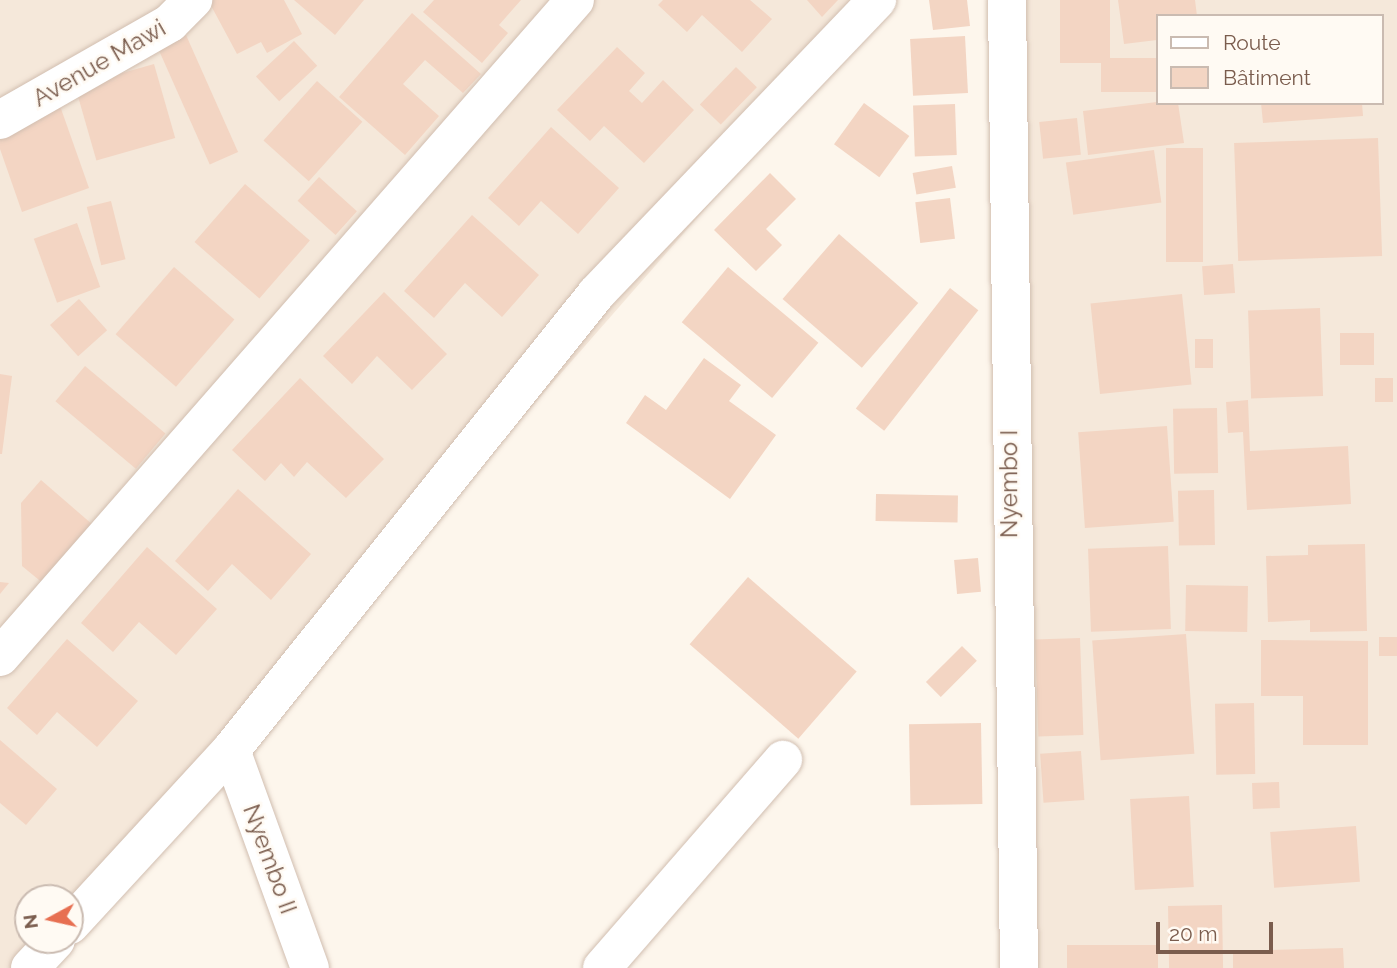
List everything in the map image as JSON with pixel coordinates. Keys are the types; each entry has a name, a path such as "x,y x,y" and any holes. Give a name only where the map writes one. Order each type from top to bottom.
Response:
{"street":[{"name":"Avenue Mawi","path":"0,120 170,23 193,0"},
{"path":"0,657 575,0"},
{"path":"84,910 231,750 596,295 877,0"},
{"name":"Nyembo I","path":"1007,0 1009,566 1019,968"},
{"name":"Nyembo II","path":"231,750 310,968"},
{"path":"602,968 783,760"},
{"path":"30,968 43,954"}],"shaded area":[{"path":"0,0 888,0 231,750 84,885 14,884 14,954 43,954 30,968 0,968"},
{"path":"1008,0 1397,0 1397,968 1021,968"}],"building":[{"path":"208,0 284,0 302,34 267,53 261,42 237,54"},
{"path":"294,0 364,0 335,35"},
{"path":"434,0 521,0 499,25 508,33 482,63 423,12"},
{"path":"663,0 750,0 772,19 742,52 702,15 687,32 658,5"},
{"path":"807,0 838,0 822,17"},
{"path":"929,0 967,0 970,26 933,30"},
{"path":"1060,0 1110,0 1110,63 1060,63"},
{"path":"1118,0 1195,0 1197,14 1156,14 1156,40 1124,44"},
{"path":"412,13 481,74 463,93 425,60 403,84 439,116 405,155 339,97"},
{"path":"186,35 238,152 210,165 158,48"},
{"path":"965,36 968,93 913,96 910,39"},
{"path":"294,41 317,66 279,101 256,76"},
{"path":"617,47 645,73 629,91 642,103 663,80 694,110 644,163 604,126 590,141 557,110"},
{"path":"1101,58 1156,58 1156,92 1101,92"},
{"path":"154,64 175,138 96,161 75,87"},
{"path":"736,67 757,87 721,125 700,104"},
{"path":"317,81 362,122 309,181 263,140"},
{"path":"1156,102 1156,105 1178,105 1184,143 1088,155 1083,111"},
{"path":"59,103 89,188 22,212 0,149 0,124"},
{"path":"864,103 909,136 879,177 834,144"},
{"path":"955,104 957,155 915,156 913,105"},
{"path":"1261,105 1362,105 1363,116 1263,123"},
{"path":"1077,118 1081,155 1043,159 1039,122"},
{"path":"551,127 619,188 578,234 541,201 519,226 488,198"},
{"path":"1378,138 1382,256 1238,261 1234,143"},
{"path":"1166,148 1203,148 1203,262 1166,262"},
{"path":"1154,150 1161,202 1073,215 1066,162"},
{"path":"952,166 956,188 916,195 913,173"},
{"path":"770,173 796,199 766,229 782,245 756,271 714,230"},
{"path":"319,177 357,211 335,235 298,201"},
{"path":"245,184 310,240 259,299 194,242"},
{"path":"950,198 955,239 920,243 915,202"},
{"path":"111,201 126,259 101,265 87,207"},
{"path":"472,215 539,275 502,317 465,283 434,318 404,291"},
{"path":"77,223 100,287 57,303 34,239"},
{"path":"839,234 918,303 862,368 783,299"},
{"path":"1233,264 1235,293 1204,295 1202,266"},
{"path":"174,267 234,319 176,387 116,334"},
{"path":"728,267 818,343 772,398 682,322"},
{"path":"950,288 978,310 884,431 856,409"},
{"path":"384,292 447,354 412,390 377,356 352,384 323,356"},
{"path":"1182,294 1192,385 1100,394 1091,304"},
{"path":"79,299 107,330 78,356 50,325"},
{"path":"1320,308 1323,396 1251,398 1248,311"},
{"path":"1340,333 1374,333 1374,365 1340,365"},
{"path":"1195,339 1213,339 1213,368 1195,368"},
{"path":"704,358 741,385 729,401 776,435 730,499 626,423 645,395 666,410"},
{"path":"85,366 165,433 136,469 55,401"},
{"path":"0,374 12,376 2,454 0,454"},
{"path":"300,378 384,459 346,498 307,462 294,477 281,463 265,481 232,450"},
{"path":"1375,378 1393,378 1393,402 1375,402"},
{"path":"1248,400 1250,451 1348,446 1351,504 1247,510 1243,432 1228,433 1226,402"},
{"path":"1217,408 1218,473 1174,474 1173,409"},
{"path":"1167,426 1174,522 1085,528 1078,432"},
{"path":"41,480 100,531 50,589 22,566 21,503"},
{"path":"238,489 311,554 271,600 232,564 208,591 175,561"},
{"path":"1214,490 1215,545 1179,546 1178,491"},
{"path":"876,494 958,495 958,522 876,521"},
{"path":"1365,544 1367,631 1310,632 1310,620 1268,622 1266,556 1308,555 1308,545"},
{"path":"1168,546 1171,629 1091,632 1088,549"},
{"path":"147,547 217,609 176,655 139,622 113,652 81,623"},
{"path":"978,558 981,592 957,594 954,560"},
{"path":"748,577 857,671 798,739 690,644"},
{"path":"0,582 9,583 0,594"},
{"path":"1186,585 1248,586 1247,632 1185,631"},
{"path":"1186,634 1194,754 1101,760 1092,641"},
{"path":"1379,637 1397,637 1397,656 1379,656"},
{"path":"1080,638 1083,735 1038,737 1035,640"},
{"path":"67,639 138,701 97,747 57,712 37,735 7,708"},
{"path":"1261,640 1368,641 1368,745 1303,745 1303,696 1261,696"},
{"path":"962,646 977,661 941,697 926,682"},
{"path":"1254,703 1255,774 1216,775 1215,704"},
{"path":"981,723 982,804 910,805 909,724"},
{"path":"0,740 57,789 26,825 0,803"},
{"path":"1081,751 1084,800 1044,803 1040,754"},
{"path":"1279,782 1280,808 1253,809 1252,783"},
{"path":"1189,796 1194,887 1135,890 1130,799"},
{"path":"1356,826 1360,882 1274,888 1270,832"},
{"path":"1222,905 1223,968 1169,968 1168,906"},
{"path":"1067,945 1158,945 1158,968 1067,968"},
{"path":"1343,948 1344,968 1233,968 1233,951"}]}
